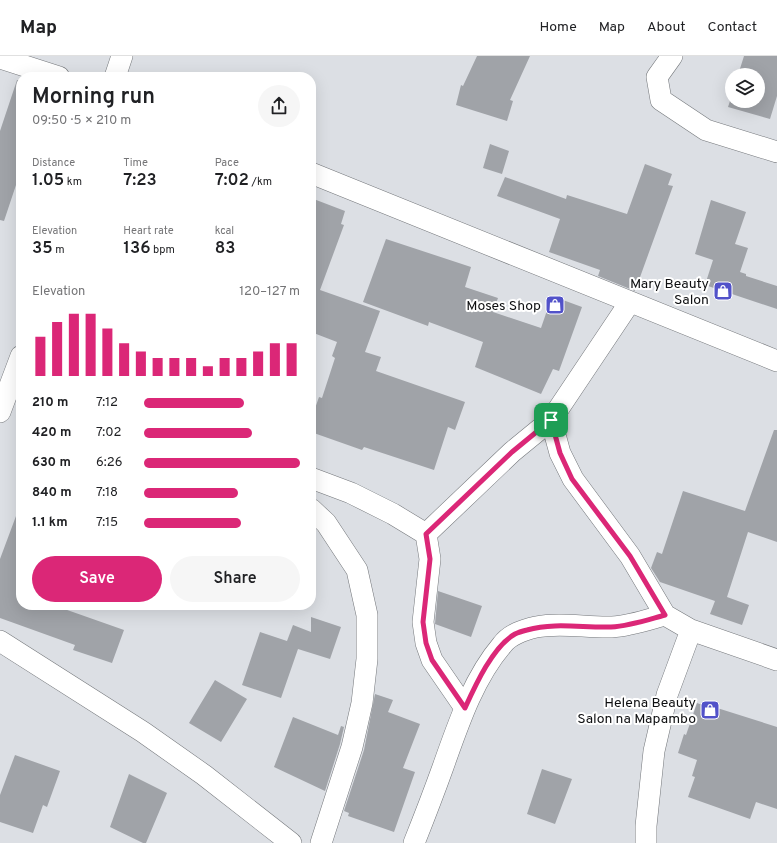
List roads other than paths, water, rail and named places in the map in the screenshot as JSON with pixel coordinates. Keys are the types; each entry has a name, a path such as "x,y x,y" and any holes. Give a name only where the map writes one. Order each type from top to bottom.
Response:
{"street":[{"path":"117,72 122,56"},
{"path":"672,56 656,77 661,100 706,130 777,152"},
{"path":"0,58 43,72"},
{"path":"316,175 777,361"},
{"path":"426,534 512,452 551,420 630,302"},
{"path":"0,412 16,368"},
{"path":"551,420 560,453 572,479 630,556 665,615 691,630 777,660"},
{"path":"316,480 351,493 393,514 426,534 430,559 423,622 426,643 432,660 465,708"},
{"path":"316,514 326,523 357,570 367,615 367,659 362,703 352,747 321,843"},
{"path":"414,843 428,810 465,708 477,681 502,644 516,633 536,627 550,625 612,627 635,624 665,615"},
{"path":"646,843 646,826 654,751 667,695 691,630"},
{"path":"0,641 155,741 204,775 291,843"}],"place":[{"name":"Mary Beauty Salon","path":"723,291"},
{"name":"Moses Shop","path":"555,305"},
{"name":"Helena Beauty Salon na Mapambo","path":"710,710"}]}
